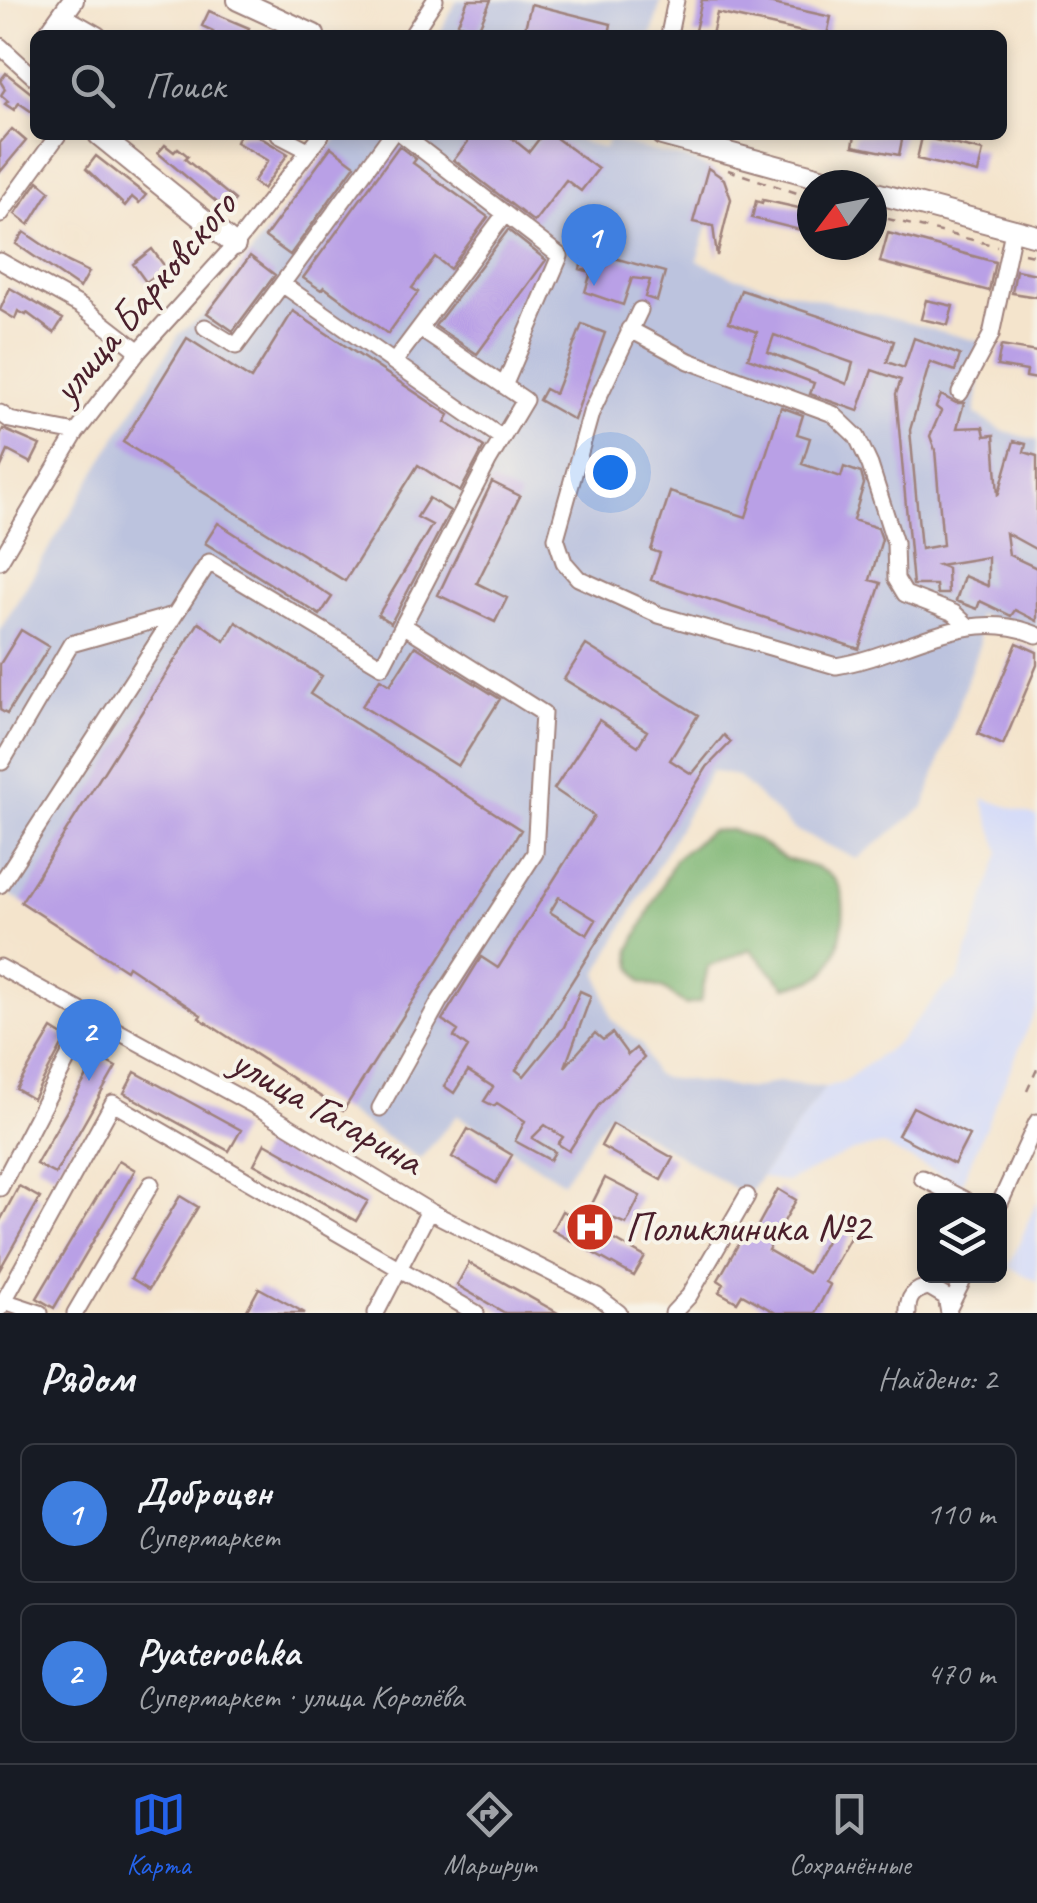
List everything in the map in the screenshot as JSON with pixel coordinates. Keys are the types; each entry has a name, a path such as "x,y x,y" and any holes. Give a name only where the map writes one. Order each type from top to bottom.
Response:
{"main road":[{"path":"238,0 303,30"},
{"path":"52,30 68,7"},
{"path":"106,140 235,246"},
{"path":"680,140 797,172"},
{"path":"887,197 1011,240 1037,236"}],"street":[{"path":"415,30 435,0"},
{"path":"671,30 676,0"},
{"path":"68,7 93,30"},
{"path":"0,46 30,73"},
{"path":"0,215 54,140"},
{"path":"289,140 308,150"},
{"name":"улица Барковского","path":"0,561 76,434 139,351 235,246 317,140"},
{"path":"205,327 236,346 387,140"},
{"path":"409,140 560,256 504,386"},
{"path":"394,362 506,214"},
{"path":"960,393 991,336 1011,240"},
{"path":"0,261 81,306 139,351"},
{"path":"282,284 502,438"},
{"path":"640,310 591,413 556,538 564,562 578,578 659,615 836,666 860,662 968,626 996,626 1037,634"},
{"path":"0,885 208,562 382,666 525,400 420,329"},
{"path":"629,329 689,360 833,414 857,437 870,465 895,544 896,579 905,594 954,613 968,626"},
{"path":"0,412 10,420 76,434"},
{"path":"2,762 71,644 174,615"},
{"path":"380,1108 439,1002 535,853 543,713 403,625"},
{"name":"улица Гагарина","path":"0,967 264,1112 429,1212 596,1296 620,1313"},
{"path":"1,1186 90,1018"},
{"path":"40,1313 2,1304 113,1104 476,1313"},
{"path":"1004,1193 1037,1122"},
{"path":"922,1178 952,1193"},
{"path":"75,1313 150,1184"},
{"path":"673,1313 688,1296 747,1196"},
{"path":"376,1313 429,1212"},
{"path":"907,1313 910,1297 931,1283"},
{"path":"936,1283 946,1296 949,1310"},
{"path":"949,1310 962,1283"},
{"path":"587,1313 596,1296"}],"path":[{"path":"722,168 797,193"},
{"path":"887,218 1011,240 1037,256"},
{"path":"1027,1091 1037,1069"}],"shaded area":[{"path":"457,0 661,0 653,30 442,30"},
{"path":"335,140 577,140 605,149 608,140 708,168 693,221 708,225 697,260 731,276 985,343 975,414 1003,431 1037,440 1037,635 977,614 980,642 924,807 857,859 793,829 737,776 711,771 598,972 612,1020 642,1044 654,1074 751,1089 777,1082 825,1087 747,1196 609,1113 563,1182 457,1115 420,1159 199,1018 200,1015 129,967 126,970 0,888 0,630 179,334 207,313"},
{"path":"982,798 1037,816 1037,1007 961,1184 882,1145 853,1151 786,1182 761,1177 825,1087 843,1082 898,1042 945,987 958,980 1000,852"},
{"path":"1037,1201 1037,1281 1009,1267"}],"green space":[{"path":"731,830 835,880 843,900 839,942 823,974 786,987 750,949 708,967 700,1002 686,1005 664,989 642,982 632,967 630,950 675,859 710,831"}],"building":[{"path":"468,0 491,0 478,30 458,23"},
{"path":"702,0 755,0 831,17 828,30 794,30 717,13 713,30 695,30"},
{"path":"531,4 611,24 610,30 525,28"},
{"path":"209,11 249,28 211,30 202,26"},
{"path":"6,73 30,92 30,111 19,103 14,110 5,104 8,101 1,95 5,89 0,81"},
{"path":"12,129 26,141 0,172 0,143"},
{"path":"264,140 288,154 263,189 253,182 268,161 236,142"},
{"path":"469,140 514,140 529,152 538,140 559,140 598,169 581,191 566,180 534,222 454,160"},
{"path":"854,140 902,140 899,155 853,146"},
{"path":"921,140 983,151 978,173 917,159"},
{"path":"165,145 174,152 178,148 188,156 185,159 235,200 226,210 158,153"},
{"path":"399,146 416,159 413,163 488,217 450,269 435,257 412,288 418,292 388,334 324,287 321,290 303,278"},
{"path":"331,147 355,165 290,255 265,237"},
{"path":"96,156 146,195 139,203 132,197 125,206 86,169"},
{"path":"708,168 724,179 731,199 717,256 713,226 693,222"},
{"path":"38,181 50,191 29,225 15,214"},
{"path":"763,200 797,208 797,229 752,218 756,201"},
{"path":"508,230 546,260 477,354 435,326"},
{"path":"24,232 89,272 80,288 16,244"},
{"path":"888,233 995,262 989,291 880,262 887,260"},
{"path":"152,249 166,268 146,282 133,264"},
{"path":"585,250 665,272 657,301 645,297 650,280 632,278 623,305 585,292 591,272 580,269"},
{"path":"250,256 275,275 233,331 207,313"},
{"path":"1016,270 1037,274 1037,297 1012,293"},
{"path":"10,288 63,319 54,333 27,313 18,311 15,319 0,310"},
{"path":"741,290 894,341 887,362 904,368 914,338 960,355 955,371 930,362 910,430 921,549 943,545 935,450 930,436 941,411 936,407 941,395 964,403 957,428 983,427 985,436 994,435 998,496 1014,441 1026,444 1024,452 1037,456 1037,550 1006,533 1009,555 1037,568 1037,621 1015,610 1011,616 980,601 977,609 956,601 964,576 988,586 988,557 939,565 947,568 948,594 937,594 936,585 913,585 896,394 901,380 872,370 858,411 810,394 814,383 748,358 757,332 729,322","holes":["774,335 853,363 847,384 768,352"]},
{"path":"926,300 953,306 948,325 921,319"},
{"path":"293,311 449,415 445,422 484,447 460,492 418,465 345,581 123,442 187,338 251,379"},
{"path":"582,324 605,333 574,420 539,400 545,389 555,394"},
{"path":"1001,346 1037,352 1037,379 1026,377 1027,371 997,366"},
{"path":"781,407 803,415 797,434 810,438 802,464 841,477 844,467 861,473 864,484 853,520 878,528 882,539 870,580 881,583 859,649 651,580 660,553 651,550 670,492 746,517"},
{"path":"3,429 40,445 31,463 8,451 0,469"},
{"path":"492,482 520,496 477,583 507,598 495,622 438,595"},
{"path":"429,498 450,511 391,623 378,615 432,525 417,517"},
{"path":"218,523 332,597 320,615 205,543"},
{"path":"199,622 225,641 236,622 322,676 310,694 521,830 343,1111 199,1018 201,1015 128,966 126,970 21,902"},
{"path":"21,630 49,647 7,714 0,710 0,664"},
{"path":"1017,643 1037,652 1037,665 1003,745 978,734"},
{"path":"586,645 698,715 670,760 692,774 724,735 731,742 707,767 516,1070 524,1076 564,1027 580,991 591,996 565,1067 595,1033 603,1040 612,1033 628,1055 636,1048 644,1058 598,1106 569,1151 558,1144 563,1137 545,1125 532,1138 555,1152 550,1160 515,1141 525,1121 497,1103 494,1106 484,1101 493,1087 468,1071 454,1093 444,1086 468,1047 454,1037 458,1031 442,1020 481,957 498,968 594,816 554,789 599,720 638,746 647,731 564,679","holes":["559,897 596,920 587,935 550,912"]},
{"path":"415,646 500,699 458,766 362,706 380,679 390,685"},
{"path":"52,1029 66,1038 33,1099 16,1089"},
{"path":"98,1057 116,1067 55,1174 36,1164"},
{"path":"135,1072 241,1130 229,1151 124,1093"},
{"path":"913,1107 969,1135 954,1164 898,1135"},
{"path":"613,1124 673,1158 661,1180 601,1146"},
{"path":"468,1129 512,1155 496,1183 452,1157"},
{"path":"265,1143 368,1201 356,1221 254,1164"},
{"path":"119,1160 135,1170 54,1308 37,1298"},
{"path":"605,1178 640,1196 626,1224 610,1217 603,1233 645,1257 634,1276 552,1230 562,1211 583,1222"},
{"path":"19,1186 40,1198 0,1269 0,1221"},
{"path":"778,1189 796,1200 768,1250 808,1273 835,1225 852,1234 825,1282 830,1285 815,1313 776,1313 742,1294 737,1302 719,1292 724,1284 718,1280 743,1236 750,1240"},
{"path":"180,1196 198,1207 149,1289 131,1278"},
{"path":"469,1263 558,1313 505,1313 457,1285"},
{"path":"259,1288 305,1313 247,1310"}],"place":[{"name":"Доброцен","path":"594,286"},
{"name":"Pyaterochka","path":"89,1081"},
{"name":"Поликлиника №2","path":"590,1227"}]}
